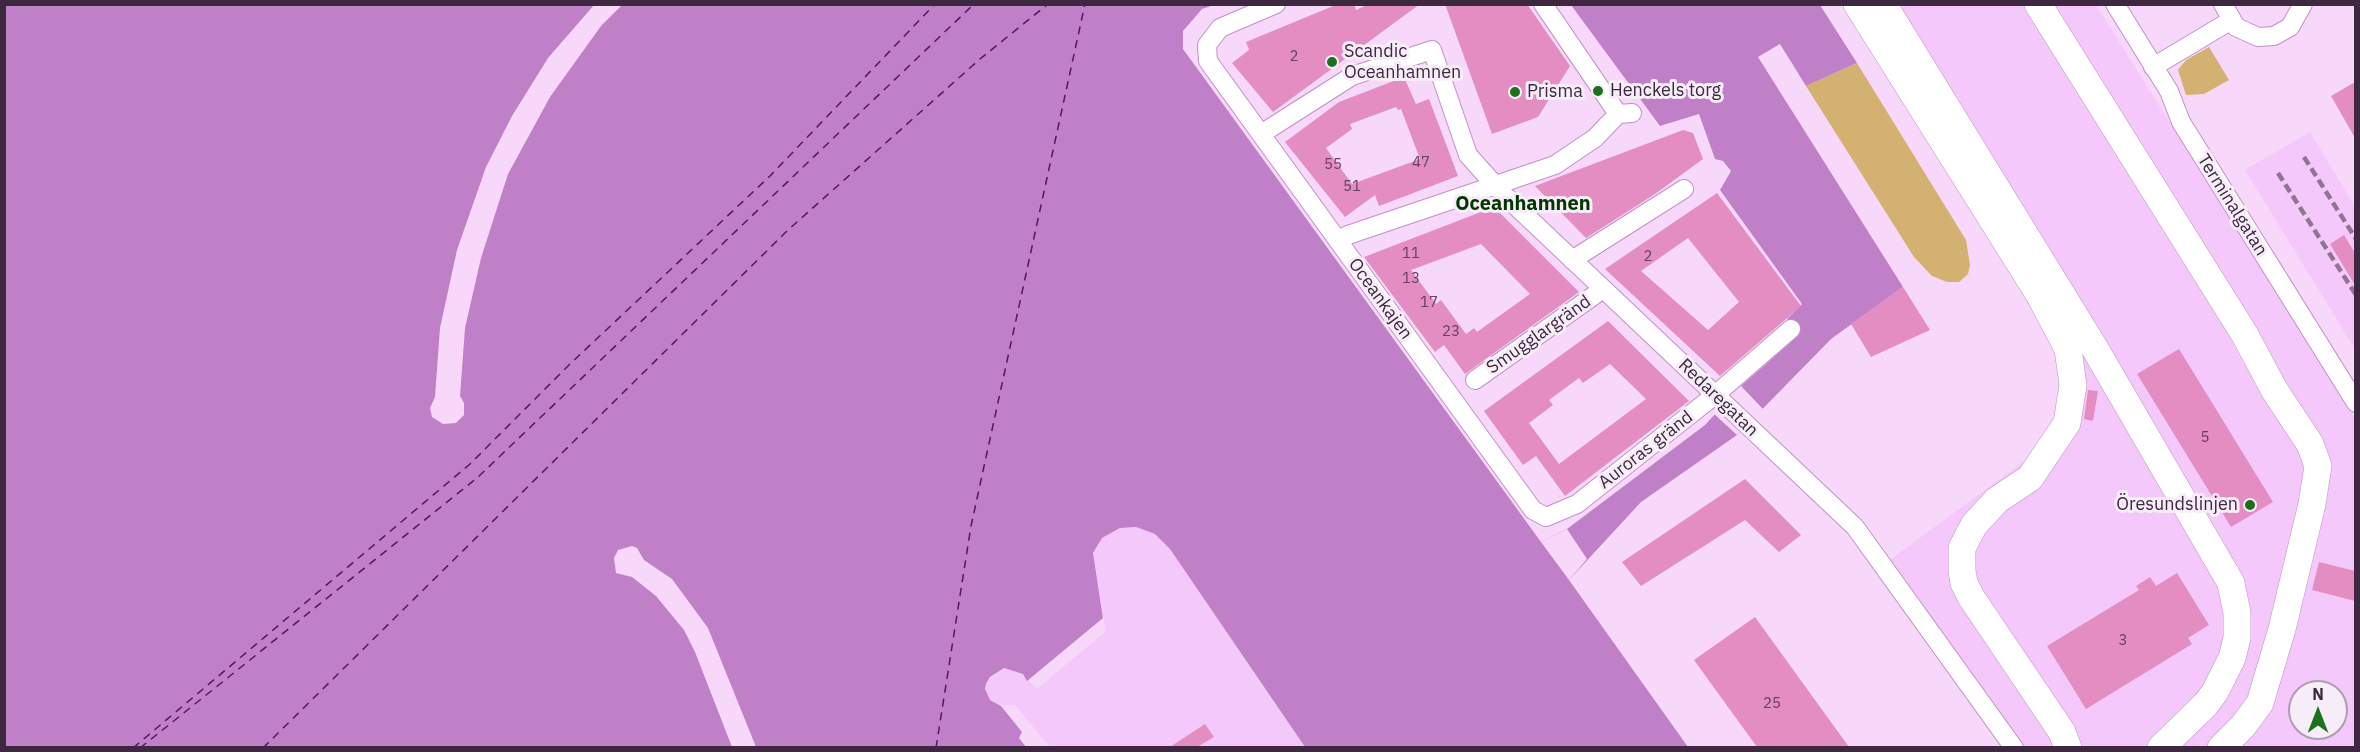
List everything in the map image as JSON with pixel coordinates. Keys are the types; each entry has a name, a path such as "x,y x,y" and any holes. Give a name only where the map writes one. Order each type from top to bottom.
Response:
{"highway":[{"path":"1857,4 2039,294 2068,349 2073,385 2067,423 2030,478 1997,500 1974,525 1962,548 1964,583 1971,597 2062,732 2068,747"},
{"path":"1883,4 2094,347 2231,583 2237,613 2237,638 2232,658 2211,698 2161,747"},
{"path":"2038,4 2244,335 2275,392 2310,444 2318,466 2312,504 2282,629 2260,703 2243,726 2221,747"}],"street":[{"name":"Oceankajen","path":"1276,4 1220,28 1207,45 1208,61 1267,130 1533,510 1546,517 1577,504"},
{"path":"1343,238 1494,184 1555,165 1625,114 1543,4"},
{"name":"Terminalgatan","path":"2115,4 2169,91 2181,122 2355,403"},
{"path":"2153,67 2227,13 2242,32 2266,37 2283,32 2305,7"},
{"name":"Redaregatan","path":"1267,130 1352,76 1432,50 1468,155 1494,184 1603,290 1855,527 2014,747"},
{"path":"1572,260 1684,189"},
{"name":"Smugglargränd","path":"1475,380 1603,290"},
{"name":"Auroras gränd","path":"1577,504 1719,400 1791,329"}],"shaded area":[{"path":"4,5 1214,5 1202,9 1183,31 1183,49 1541,542 1567,529 1705,425 1741,386 1799,335 1787,319 1802,304 1720,190 1731,171 1723,161 1715,159 1699,114 1660,126 1571,5 1820,5 1857,63 1806,86 1780,44 1758,57 1903,287 1831,339 1737,435 1641,502 1569,580 1688,747 1305,747 1170,549 1155,534 1136,527 1120,528 1102,538 1093,553 1103,618 1027,681 1023,674 1004,668 990,677 986,684 985,689 990,700 1001,706 1022,732 1019,738 1026,747 5,747"},
{"path":"1844,5 2096,5 2355,418 2355,747 2017,747 1887,562 2027,459 2045,440 2057,409 2060,374 2054,340"},
{"path":"2209,47 2229,80 2204,94 2186,95 2178,70 2186,60"},
{"path":"1857,63 1966,240 1970,265 1968,274 1959,282 1947,282 1932,276 1914,257 1806,86"},
{"path":"2310,132 2355,207 2355,349 2245,170"},
{"path":"1136,527 1155,534 1170,549 1305,747 1050,747 1015,705 996,705 990,700 985,689 986,684 997,671 1011,668 1023,674 1037,689 1106,631 1093,553 1102,538 1120,528"}],"pier":[{"path":"594,5 622,5 601,26 550,97 508,174 481,258 465,328 460,396 464,403 464,415 456,423 443,424 432,417 430,408 435,397 440,328 457,250 486,167 512,116 548,58"},
{"path":"1741,386 1763,409 1737,435 1714,414"},
{"path":"1567,529 1587,559 1569,580 1541,542"},
{"path":"632,546 637,548 644,560 672,579 708,628 756,747 732,747 695,652 684,630 656,596 632,577 616,573 614,558 618,550"}],"building":[{"path":"1338,4 1354,4 1356,10 1369,4 1420,4 1273,112 1232,63 1249,50 1246,42"},
{"name":"Prisma","path":"1445,4 1527,4 1570,66 1538,117 1492,134"},
{"path":"1404,77 1416,104 1429,99 1458,176 1379,206 1375,195 1345,217 1285,142 1339,102","holes":["1396,107 1398,110 1401,109 1420,159 1352,184 1326,148 1352,129 1350,124"]},
{"path":"2355,82 2355,138 2331,96"},
{"path":"1683,130 1693,133 1703,159 1655,194 1586,238 1535,186"},
{"path":"1717,193 1801,306 1720,376 1605,269","holes":["1688,238 1739,302 1708,330 1641,271"]},
{"path":"1494,207 1579,292 1465,374 1444,345 1435,352 1364,257","holes":["1481,244 1530,294 1477,332 1474,328 1466,334 1441,300 1436,304 1411,270"]},
{"path":"2344,235 2355,253 2355,285 2330,244"},
{"path":"1903,287 1930,330 1871,357 1851,324"},
{"path":"1608,321 1689,401 1565,496 1536,456 1523,465 1484,411","holes":["1610,364 1646,399 1559,464 1529,423 1553,405 1549,400 1579,378 1583,383"]},
{"path":"2179,349 2273,502 2231,527 2137,374"},
{"path":"2088,390 2098,391 2093,421 2084,419"},
{"path":"1745,479 1801,535 1779,552 1745,520 1641,586 1622,562"},
{"path":"2319,562 2355,571 2355,601 2312,590"},
{"path":"2177,573 2209,625 2188,638 2192,644 2086,709 2047,646 2139,590 2136,586 2150,577 2156,586"},
{"path":"1755,617 1849,747 1757,747 1694,660"},
{"path":"1205,724 1214,737 1197,747 1170,747"}],"ferry route":[{"path":"133,748 470,464 570,364 770,176 935,4"},
{"path":"140,748 477,478 974,4"},
{"path":"263,748 788,230 980,59 1048,4"},
{"path":"936,748 971,526 1085,4"}],"railway":[{"path":"2304,157 2356,239"},
{"path":"2278,173 2356,295"}],"place":[{"name":"Scandic Oceanhamnen","path":"1332,62"},
{"name":"Henckels torg","path":"1598,91"},
{"name":"Prisma","path":"1515,92"},
{"name":"Öresundslinjen","path":"2250,505"}],"district":[{"name":"Oceanhamnen","path":"1523,204"}]}
